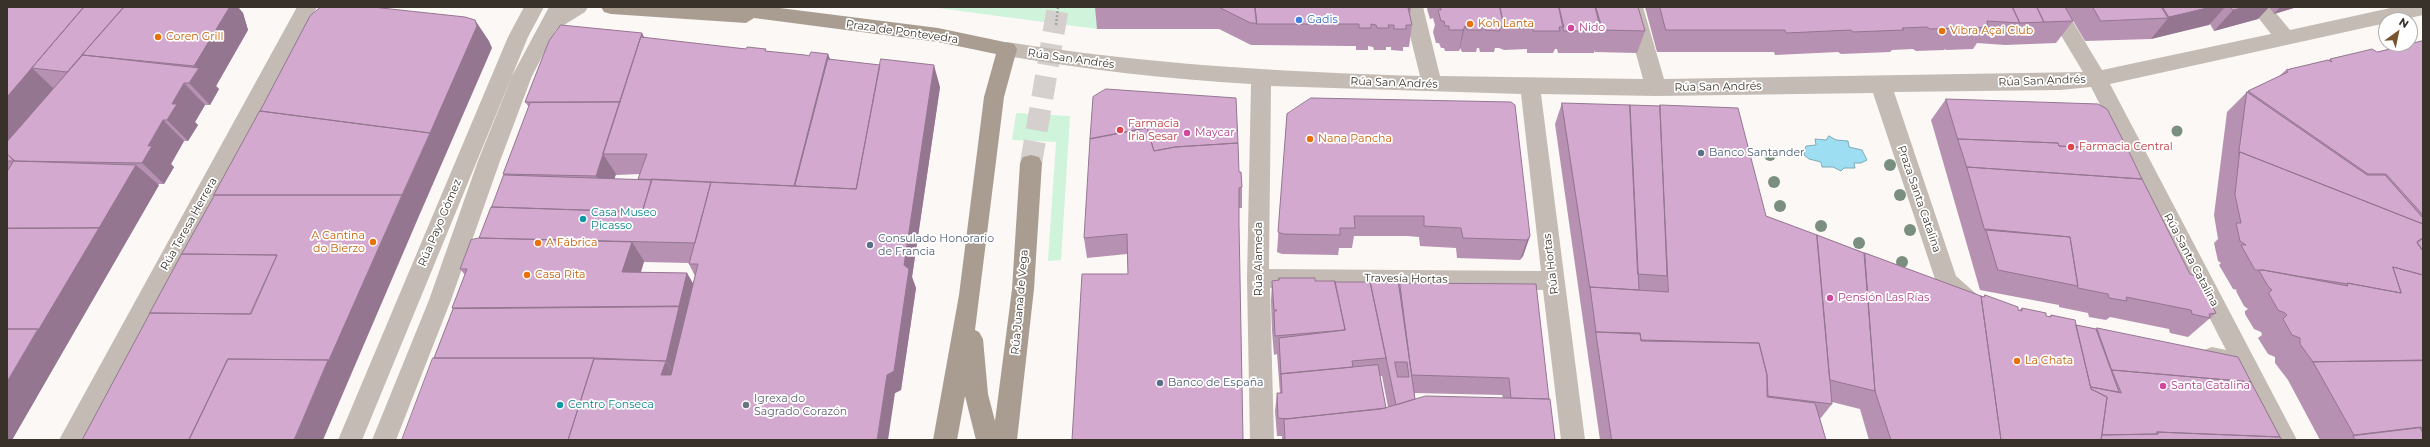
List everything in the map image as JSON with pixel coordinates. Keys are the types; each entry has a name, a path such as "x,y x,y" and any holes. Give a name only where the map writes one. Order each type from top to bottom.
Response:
{"main road":[{"name":"Praza de Pontevedra","path":"611,7 797,18"},
{"name":"Praza de Pontevedra","path":"729,7 797,18 938,35 1007,49"},
{"path":"944,440 970,295 994,97 1007,49"},
{"name":"Rúa Juana de Vega","path":"1006,440 1023,289 1031,163"},
{"path":"970,295 972,361 976,394 988,440"}],"street":[{"name":"Rúa Teresa Herrera","path":"71,440 307,7"},
{"name":"Rúa Payo Gómez","path":"350,440 518,37 534,7"},
{"path":"555,16 578,7"},
{"path":"1413,7 1432,84"},
{"path":"1633,7 1656,88"},
{"name":"Rúa Santa Catalina","path":"2054,7 2096,80 2285,440"},
{"path":"2260,7 2287,39"},
{"name":"Rúa San Andrés","path":"1007,49 1062,59 1261,79 1530,87 1656,88 2096,80 2287,39 2401,10 2423,8"},
{"name":"Rúa Payo Gómez","path":"384,440 440,300 489,161 522,76 555,16"},
{"name":"Rúa Alameda","path":"1261,79 1258,278 1262,440"},
{"name":"Praza Santa Catalina","path":"1881,85 1947,282 1971,304 1994,309"},
{"name":"Rúa Hortas","path":"1530,87 1573,440"},
{"name":"Travesía Hortas","path":"1258,278 1553,281"},
{"path":"2193,353 2246,365"}],"path":[{"path":"1056,25 1058,7"}],"green space":[{"path":"930,7 1099,7 1097,29"},
{"path":"1016,113 1070,116 1061,260 1048,261 1056,142 1012,140"}],"water":[{"path":"1829,136 1836,140 1848,141 1849,147 1862,150 1867,160 1861,163 1854,163 1855,168 1844,168 1841,171 1833,167 1822,167 1821,162 1809,159 1804,155 1806,146 1816,145 1815,139 1826,140"}],"building":[{"path":"7,7 84,7 7,97"},
{"path":"84,7 124,7 67,72 32,68"},
{"path":"124,7 229,8 194,66 82,55"},
{"path":"321,7 372,7 465,17 475,20 477,26 430,133 260,111 310,16"},
{"path":"1219,7 1255,7 1257,23 1251,23"},
{"path":"1255,7 1411,7 1408,8 1412,25 1406,25 1406,29 1394,29 1394,25 1388,25 1389,28 1377,28 1376,25 1371,24 1371,28 1359,28 1359,24 1257,24"},
{"path":"1440,7 1500,7 1504,26 1499,27 1500,31 1485,30 1484,26 1481,26 1482,30 1467,30 1465,26 1463,30 1449,30 1449,26 1445,26 1444,21 1441,21 1438,10 1441,10"},
{"path":"1500,7 1559,7 1564,27 1559,27 1560,31 1533,31 1533,27 1509,28 1504,26"},
{"path":"1559,7 1595,7 1601,31 1564,31"},
{"path":"1596,7 1638,7 1645,31 1603,30"},
{"path":"1660,7 2012,7 2020,23 1987,21 1988,27 1960,28 1959,26 1959,28 1930,29 1927,27 1902,28 1904,30 1853,32 1851,30 1786,33 1785,30 1666,30"},
{"path":"2013,7 2037,7 2044,22 2020,23"},
{"path":"2037,7 2065,7 2073,21 2044,22"},
{"path":"2093,7 2161,7 2168,18 2101,21"},
{"path":"2163,7 2211,7 2169,17"},
{"path":"2231,7 2245,7 2233,10"},
{"path":"561,25 642,33 620,102 525,102 549,41"},
{"path":"641,37 746,49 747,47 766,49 765,51 809,56 811,52 828,54 794,186 638,179 647,154 603,154"},
{"path":"2423,41 2423,215 2386,174 2368,174 2248,91 2288,72 2286,70 2328,60 2332,62 2330,59 2372,49 2377,52 2418,52 2418,42"},
{"path":"83,55 199,68 189,83 184,83 172,104 177,104 167,120 163,120 148,146 152,146 142,163 15,161 7,154 7,142"},
{"path":"828,59 880,65 856,189 795,186"},
{"path":"881,59 934,65 904,265 909,269 894,371 887,375 877,440 568,440 594,359 666,361 661,375 671,375 698,264 689,264 711,182 856,189"},
{"path":"1106,89 1236,98 1238,143 1175,147 1154,151 1147,128 1090,139 1093,97"},
{"path":"2247,92 2367,175 2385,175 2423,218 2423,224 2240,152 2239,153"},
{"path":"1311,98 1511,102 1515,105 1530,236 1527,240 1463,238 1461,228 1424,226 1424,216 1354,216 1355,228 1340,228 1340,235 1283,234 1278,232 1287,114"},
{"path":"1946,99 2098,104 2107,109 2128,150 2059,146 2058,143 1958,139"},
{"path":"620,102 596,176 503,174 530,103"},
{"path":"1562,103 1630,105 1639,290 1590,287"},
{"path":"1630,105 1660,106 1667,276 1638,274"},
{"path":"1660,105 1738,108 1766,216 1817,235 1832,404 1768,396 1767,375 1759,343 1641,340 1640,333 1596,332 1590,287 1668,292"},
{"path":"260,111 430,133 402,195 214,195"},
{"name":"Banco de España","path":"1147,128 1154,151 1175,147 1238,143 1239,172 1241,172 1242,187 1239,188 1239,224 1243,440 1072,440 1082,274 1128,274 1127,234 1084,238 1090,139"},
{"path":"1958,139 2058,143 2059,146 2128,150 2142,179 1967,167"},
{"path":"2240,152 2423,224 2423,238 2417,243 2423,251 2423,275 2393,267 2401,293 2347,283 2348,284 2255,270 2241,245 2246,245 2240,241 2236,223 2241,223 2235,195"},
{"path":"7,154 14,161 7,161"},
{"path":"14,161 136,165 99,228 7,228 7,172"},
{"path":"1967,167 2142,179 2190,274 2196,276 2216,313 2209,314 2210,318 2192,314 2191,310 2126,297 2127,301 2109,298 2108,294 2078,288 2070,237 1985,230"},
{"path":"504,175 652,180 642,212 492,207"},
{"path":"652,179 711,182 695,243 479,238 491,207 642,212"},
{"path":"215,195 402,195 329,360 228,359 189,440 82,440 150,313 251,314 277,255 182,254"},
{"path":"99,228 39,329 7,329 7,229"},
{"path":"1986,229 2070,237 2078,286 1998,270"},
{"path":"1817,235 1864,253 1875,391 1830,380"},
{"path":"479,238 632,242 622,272 687,273 679,306 452,308 467,269 460,269 471,240"},
{"path":"2423,238 2423,251 2417,242"},
{"path":"1865,253 1981,296 2001,440 1891,440 1875,391"},
{"path":"182,254 277,255 250,314 150,313"},
{"path":"2393,267 2423,275 2423,360 2313,362 2300,344 2300,338 2292,335 2283,319 2287,315 2278,310 2269,294 2272,290 2259,271 2263,270 2348,286 2347,283 2401,293"},
{"path":"1279,278 1315,278 1315,281 1335,281 1345,330 1275,336 1274,312 1277,310 1274,310 1272,281 1279,280"},
{"path":"1372,279 1398,280 1415,399 1396,405 1370,281","holes":["1395,362 1407,362 1409,377 1398,377"]},
{"path":"1335,282 1370,282 1386,358 1352,361 1353,367 1281,375 1279,338 1345,330"},
{"path":"1400,283 1536,284 1549,399 1511,398 1509,378 1412,375"},
{"path":"1985,295 2018,307 2018,310 2022,311 2022,308 2046,313 2046,316 2051,317 2051,315 2075,320 2091,389 2107,397 2101,440 2001,440 1981,296 1984,297"},
{"path":"679,307 666,362 594,358 434,358 453,309"},
{"path":"2076,325 2096,329 2119,392 2091,387"},
{"path":"2097,328 2238,357 2251,382 2112,370"},
{"path":"7,329 38,329 7,382"},
{"path":"1596,332 1640,334 1641,341 1759,343 1767,375 1767,397 1815,403 1826,440 1612,440"},
{"path":"433,358 594,358 568,440 402,440"},
{"path":"228,359 328,360 294,440 189,440"},
{"path":"2423,361 2423,430 2421,427 2354,435 2313,362"},
{"path":"1378,365 1386,408 1287,419 1278,418 1277,393 1282,393 1281,374"},
{"path":"2112,370 2251,382 2280,437 2157,432 2158,434 2102,435 2107,397 2091,389 2091,387 2121,393"},
{"path":"1426,396 1550,399 1555,440 1285,440 1284,419 1381,409"},
{"path":"2420,428 2423,433 2423,440 2355,440 2353,436"},
{"path":"2157,432 2280,437 2282,440 2101,440 2102,435 2158,434"}],"tunnel":[{"path":"1031,163 1058,7"}],"place":[{"name":"Gadis","path":"1299,20"},
{"name":"Koh Lanta","path":"1470,24"},
{"name":"Nido","path":"1571,28"},
{"name":"Vibra Açai Club","path":"1942,31"},
{"name":"Coren Grill","path":"158,37"},
{"name":"Farmacia Iria Sesar","path":"1120,130"},
{"name":"Maycar","path":"1187,133"},
{"name":"Nana Pancha","path":"1310,139"},
{"name":"Farmacia Central","path":"2071,147"},
{"name":"Banco Santander","path":"1701,153"},
{"name":"Casa Museo Picasso","path":"583,219"},
{"name":"A Cantina do Bierzo","path":"373,242"},
{"name":"A Fábrica","path":"538,243"},
{"name":"Consulado Honorario de Francia","path":"870,245"},
{"name":"Casa Rita","path":"527,275"},
{"name":"Pensión Las Rías","path":"1830,298"},
{"name":"La Chata","path":"2017,361"},
{"name":"Banco de España","path":"1160,383"},
{"name":"Santa Catalina","path":"2163,386"},
{"name":"Centro Fonseca","path":"560,405"},
{"name":"Igrexa do Sagrado Corazón","path":"746,405"}]}
